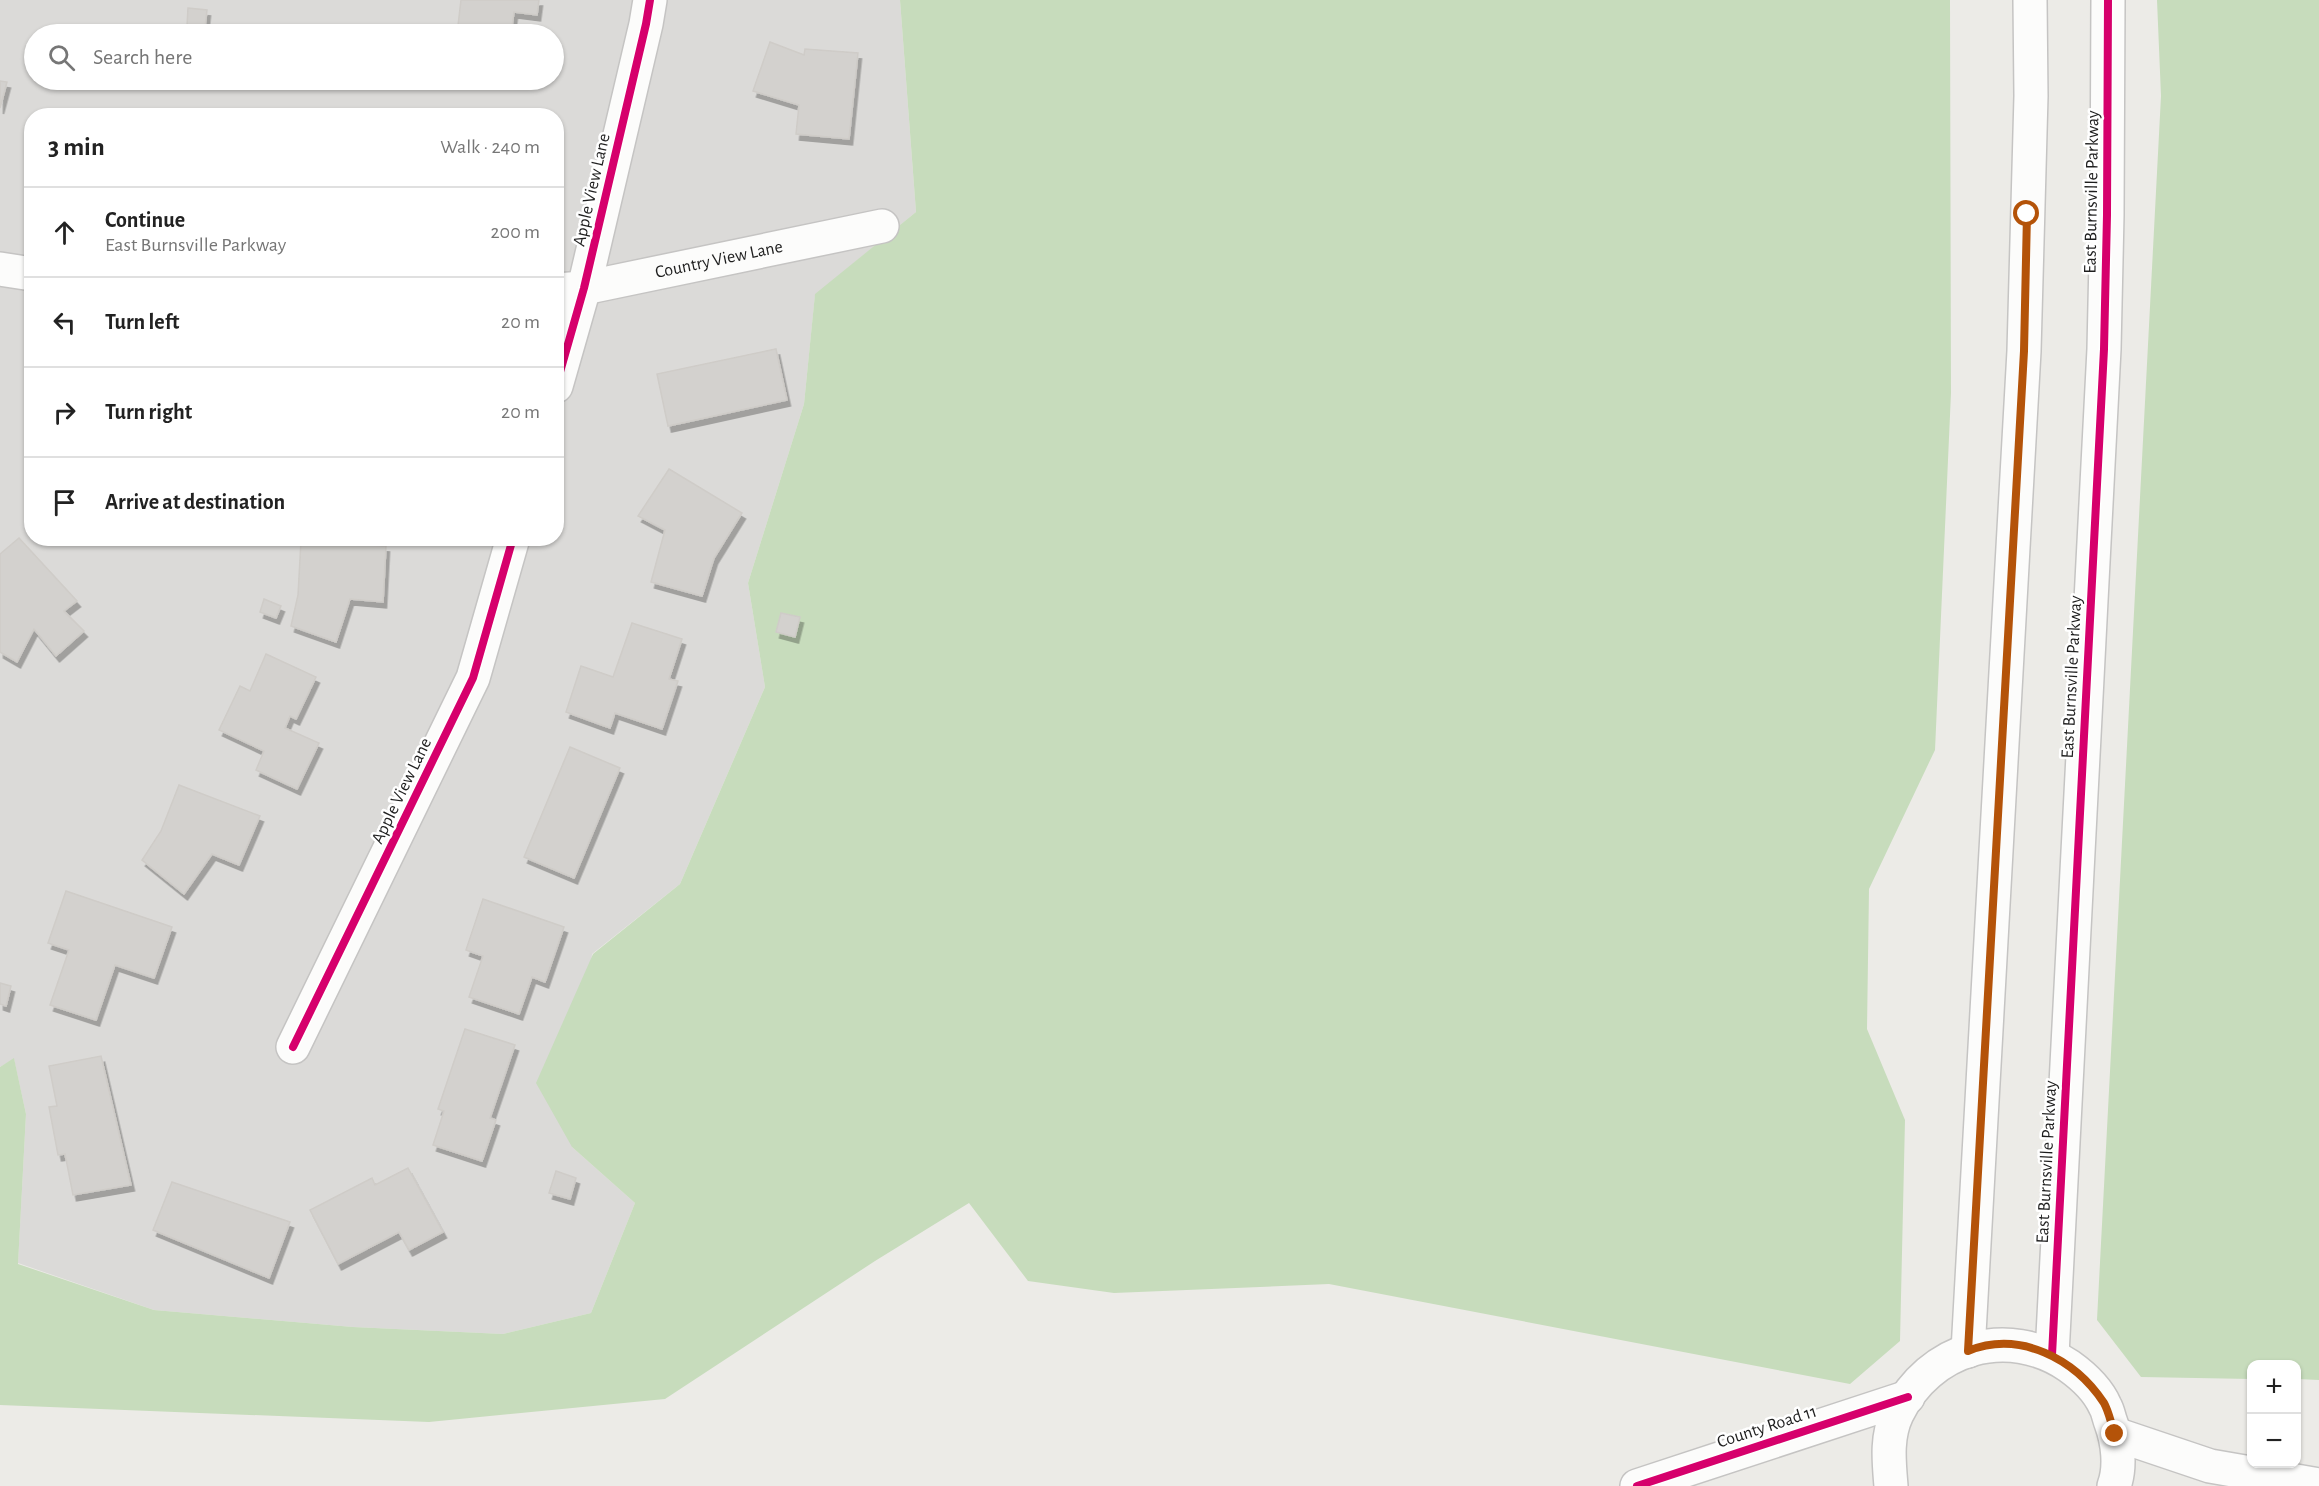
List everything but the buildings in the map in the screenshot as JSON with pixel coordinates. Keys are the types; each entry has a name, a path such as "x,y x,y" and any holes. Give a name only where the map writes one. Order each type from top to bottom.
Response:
{"street":[{"name":"Apple View Lane","path":"564,331 570,289 646,24 650,0"},
{"path":"1968,1351 2024,351 2031,96 2030,0"},
{"name":"East Burnsville Parkway","path":"2052,1355 2104,349 2108,215 2108,0"},
{"name":"Country View Lane","path":"570,289 882,226"},
{"path":"0,269 24,273"},
{"name":"Apple View Lane","path":"293,1047 473,678 511,546"},
{"path":"1891,1486 1887,1452 1896,1416 1915,1384 1944,1360 1979,1346 2016,1345 2052,1355 2083,1376 2105,1406 2117,1441 2117,1479 2114,1486"},
{"name":"County Road 11","path":"1637,1486 1908,1397"},
{"path":"2115,1434 2210,1466 2319,1485"}],"shaded area":[{"path":"0,0 900,0 916,212 815,295 804,404 748,583 765,687 680,884 592,954 572,1147 635,1203 591,1313 503,1334 353,1327 154,1310 18,1263 26,1114 14,1059 0,1067"}],"green space":[{"path":"900,0 1950,0 1951,393 1935,750 1869,889 1867,1029 1905,1120 1900,1341 1850,1384 1329,1284 1114,1293 1028,1281 969,1203 875,1261 665,1399 429,1422 0,1405 0,1067 14,1058 26,1114 18,1264 154,1310 353,1327 503,1334 591,1313 635,1203 572,1147 536,1083 593,954 680,884 765,687 748,583 804,404 815,294 916,212"},
{"path":"2157,0 2319,0 2319,1380 2301,1379 2301,1360 2247,1360 2247,1379 2141,1377 2097,1320 2161,96"}],"cycle path":[{"path":"564,358 584,288 650,0"},
{"path":"2052,1355 2104,349 2108,0"},
{"path":"293,1047 473,678 511,546"},
{"path":"1637,1486 1908,1397"}],"route":[{"path":"2027,214 2024,351 1968,1351 1979,1346 2016,1345 2052,1355 2083,1376 2105,1406 2115,1434"}]}
